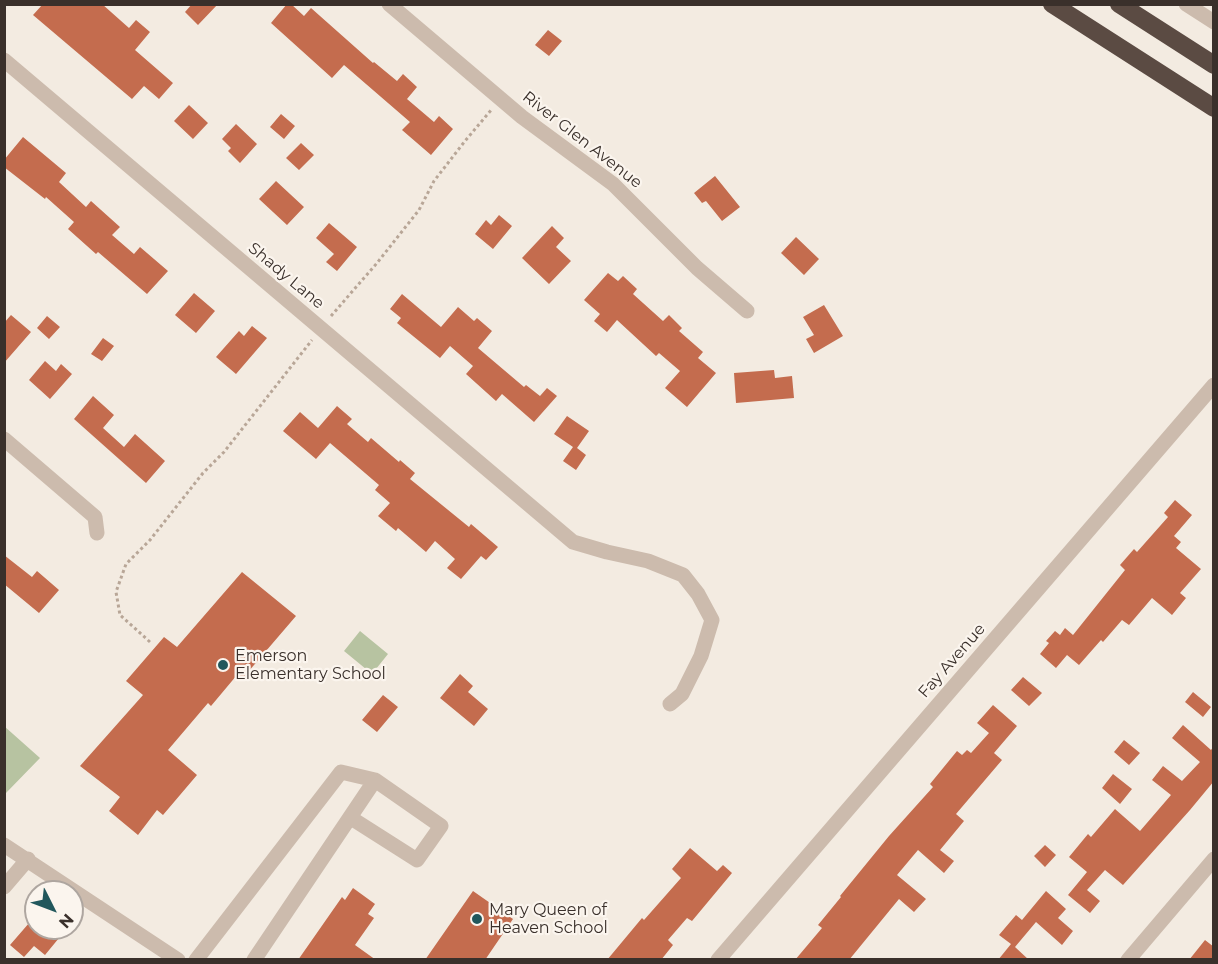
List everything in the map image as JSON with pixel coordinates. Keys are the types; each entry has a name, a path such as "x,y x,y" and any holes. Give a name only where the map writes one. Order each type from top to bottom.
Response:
{"highway":[{"path":"1052,4 1214,108"},
{"path":"1119,4 1214,65"}],"street":[{"name":"River Glen Avenue","path":"389,4 522,117 613,184 698,268 747,311"},
{"path":"1186,4 1214,22"},
{"name":"Shady Lane","path":"4,60 573,542 648,561 684,575 698,594 712,620 701,656 692,675 682,694 670,704"},
{"name":"Fay Avenue","path":"718,960 1214,385"},
{"path":"4,439 95,517 97,533"},
{"path":"196,960 342,772 375,780 441,826 417,860 351,818"},
{"path":"254,960 375,780"},
{"path":"4,845 178,960"},
{"path":"4,887 28,859"},
{"path":"1128,960 1214,859"}],"path":[{"path":"150,642 120,615 116,592 126,564 150,540 203,473 224,452 412,219 434,181 501,99"}],"green space":[{"path":"360,631 388,654 372,674 344,651"},
{"path":"4,726 40,758 6,793 4,792"}],"building":[{"path":"43,4 102,4 129,28 136,20 150,32 135,50 173,83 159,99 144,86 132,99 33,15"},
{"path":"192,4 218,4 198,25 185,12"},
{"path":"287,4 291,4 304,16 311,8 373,63 397,81 403,74 417,87 407,99 434,122 439,116 453,129 431,155 402,130 410,122 344,65 332,78 271,23"},
{"path":"548,30 562,41 549,56 535,45"},
{"path":"189,105 208,123 193,139 174,121"},
{"path":"281,114 295,126 284,139 270,127"},
{"path":"236,124 257,144 240,163 228,151 231,148 222,139"},
{"path":"23,137 66,173 59,182 86,207 91,201 120,227 112,235 134,254 140,247 168,271 147,294 68,229 74,222 46,197 45,199 4,167 4,160"},
{"path":"301,143 314,155 299,170 286,158"},
{"path":"715,176 740,207 722,221 706,201 702,203 694,193"},
{"path":"276,181 304,207 287,225 259,199"},
{"path":"499,215 512,226 493,249 475,234 486,220 491,225"},
{"path":"329,223 357,247 337,271 326,262 334,254 316,238"},
{"path":"552,226 564,238 556,247 571,261 549,284 522,258"},
{"path":"796,237 819,259 804,275 781,253"},
{"path":"608,273 618,281 623,276 637,289 633,294 663,321 669,315 682,328 679,331 703,352 698,358 716,373 687,407 665,388 680,371 659,353 656,356 617,320 607,332 594,321 600,314 584,300"},
{"path":"194,293 215,311 196,333 175,315"},
{"path":"402,294 441,327 458,307 474,321 477,318 492,331 478,348 524,387 526,385 540,396 547,388 557,396 534,422 502,394 496,401 466,374 473,366 450,346 440,358 397,323 401,318 390,309"},
{"path":"824,305 843,336 814,353 806,339 814,335 803,317"},
{"path":"11,315 31,332 4,363 4,323"},
{"path":"47,316 60,327 49,339 37,328"},
{"path":"252,326 267,338 236,374 216,357 239,331 244,336"},
{"path":"103,338 114,346 102,361 91,354"},
{"path":"45,361 56,371 61,364 72,374 50,399 29,380"},
{"path":"774,370 775,378 792,376 794,398 736,403 734,373"},
{"path":"93,396 114,415 103,428 124,447 135,434 165,461 146,483 74,419"},
{"path":"337,406 352,419 347,424 368,442 371,438 399,462 400,460 415,473 410,479 469,527 471,524 498,547 486,560 481,556 461,579 447,568 455,559 435,541 426,552 398,528 396,531 378,516 390,503 375,490 379,485 330,443 316,459 283,431 300,412 318,428"},
{"path":"567,416 589,431 577,448 586,455 576,470 563,461 573,447 554,434"},
{"path":"1175,500 1192,515 1174,536 1181,542 1176,548 1201,569 1180,593 1186,598 1172,615 1152,598 1129,625 1122,620 1079,665 1067,655 1056,668 1040,654 1049,643 1046,641 1055,631 1060,635 1065,628 1073,635 1125,570 1120,565 1134,549 1137,552 1168,517 1164,513"},
{"path":"4,555 32,577 37,571 59,590 39,613 4,584"},
{"path":"242,572 296,616 242,679 237,675 211,706 208,703 168,750 197,775 163,815 157,810 138,835 109,811 120,797 80,766 143,695 126,681 164,637 177,647"},
{"path":"460,674 473,686 468,692 488,709 474,726 440,698"},
{"path":"1023,677 1042,693 1029,706 1011,690"},
{"path":"1193,692 1211,707 1203,717 1185,702"},
{"path":"383,695 398,707 377,732 362,720"},
{"path":"993,705 1017,726 994,753 1002,760 956,814 964,821 940,850 954,861 944,873 918,850 897,875 926,899 914,912 899,899 849,960 795,960 822,928 818,925 840,896 933,787 930,784 957,751 962,755 967,750 971,753 989,733 977,723"},
{"path":"1183,725 1211,750 1214,746 1214,781 1123,885 1105,870 1087,890 1100,901 1090,913 1068,895 1087,872 1069,857 1088,834 1091,837 1115,809 1140,831 1171,795 1152,780 1163,766 1182,781 1200,762 1172,738"},
{"path":"1124,740 1140,753 1129,765 1114,752"},
{"path":"1113,774 1132,789 1120,804 1102,788"},
{"path":"1045,845 1056,855 1045,867 1034,856"},
{"path":"690,848 717,871 723,865 732,873 692,921 687,918 668,940 673,945 661,960 607,960 642,918 644,920 681,878 672,869"},
{"path":"353,888 375,904 368,914 374,918 355,945 376,960 298,960 342,897 345,900"},
{"path":"473,891 513,919 485,960 425,960"},
{"path":"1046,891 1066,909 1058,918 1073,931 1062,945 1036,922 1015,947 1029,960 998,960 1011,944 999,935 1016,915 1022,920"},
{"path":"24,929 24,940 57,940 45,955 34,946 24,957 10,945"},
{"path":"1205,940 1214,947 1214,960 1189,960"}],"place":[{"name":"Emerson Elementary School","path":"223,665"},
{"name":"Mary Queen of Heaven School","path":"477,919"}]}
